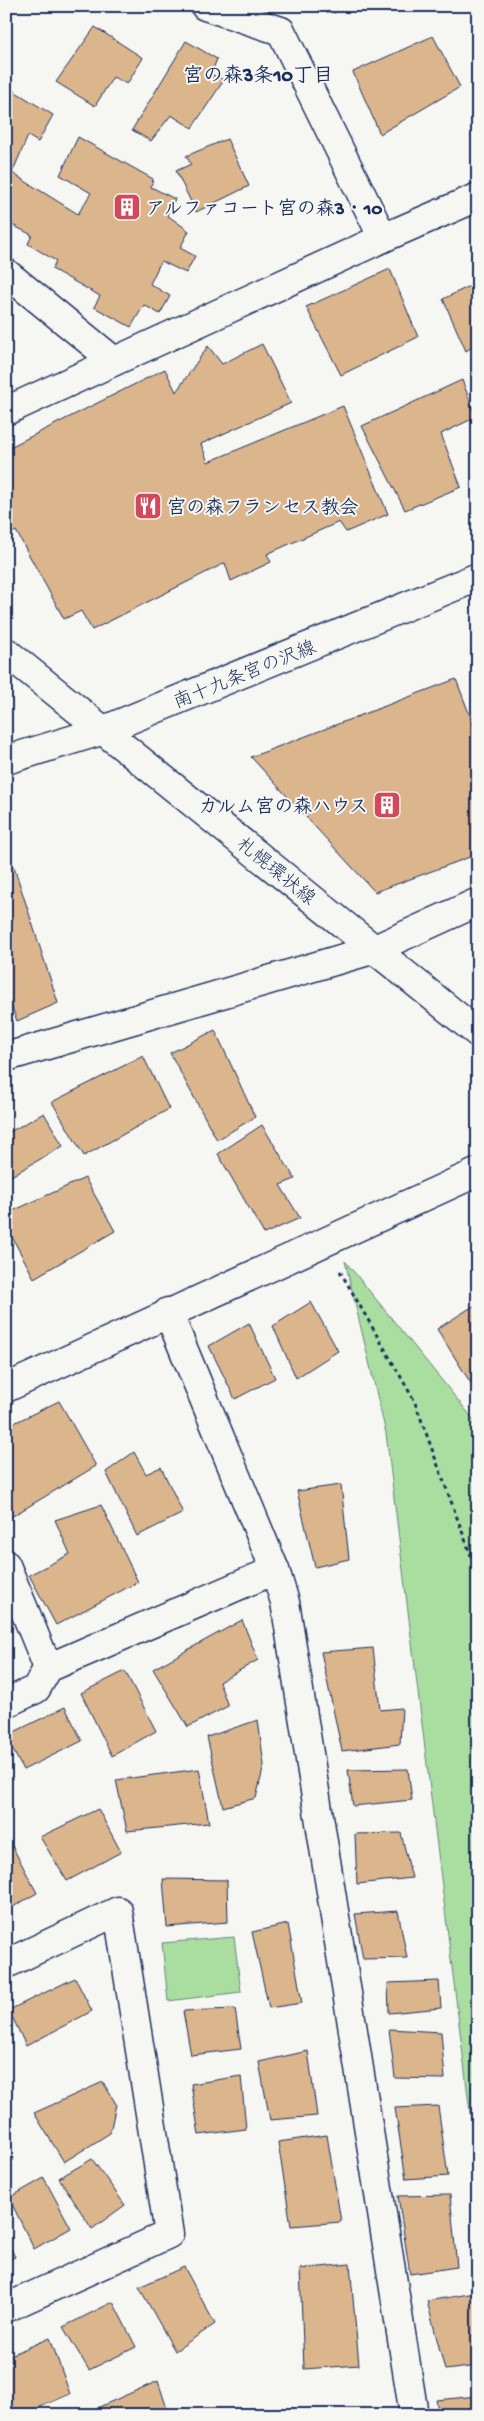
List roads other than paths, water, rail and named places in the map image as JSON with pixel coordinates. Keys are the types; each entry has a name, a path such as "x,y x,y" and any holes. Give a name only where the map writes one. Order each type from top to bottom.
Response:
{"street":[{"path":"205,6 281,31 383,238"},
{"path":"6,412 383,238 478,197"},
{"path":"6,273 114,361"},
{"name":"南十九条宮の沢線","path":"6,760 104,730 478,577"},
{"name":"札幌環状線","path":"6,652 478,1033"},
{"path":"6,1057 375,949 478,902"},
{"path":"6,1388 168,1312 478,1172"},
{"path":"168,1312 275,1570 285,1602 414,2415"},
{"path":"6,1565 48,1668"},
{"path":"6,1703 36,1689 48,1668 275,1570"},
{"path":"6,1964 118,1911 169,2234 6,2308"}],"place":[{"name":"アルファコート宮の森3・10","path":"127,207"},
{"name":"宮の森フランセス教会","path":"148,506"},
{"name":"カルム宮の森ハウス","path":"387,805"}],"district":[{"name":"宮の森3条10丁目","path":"258,74"}]}
